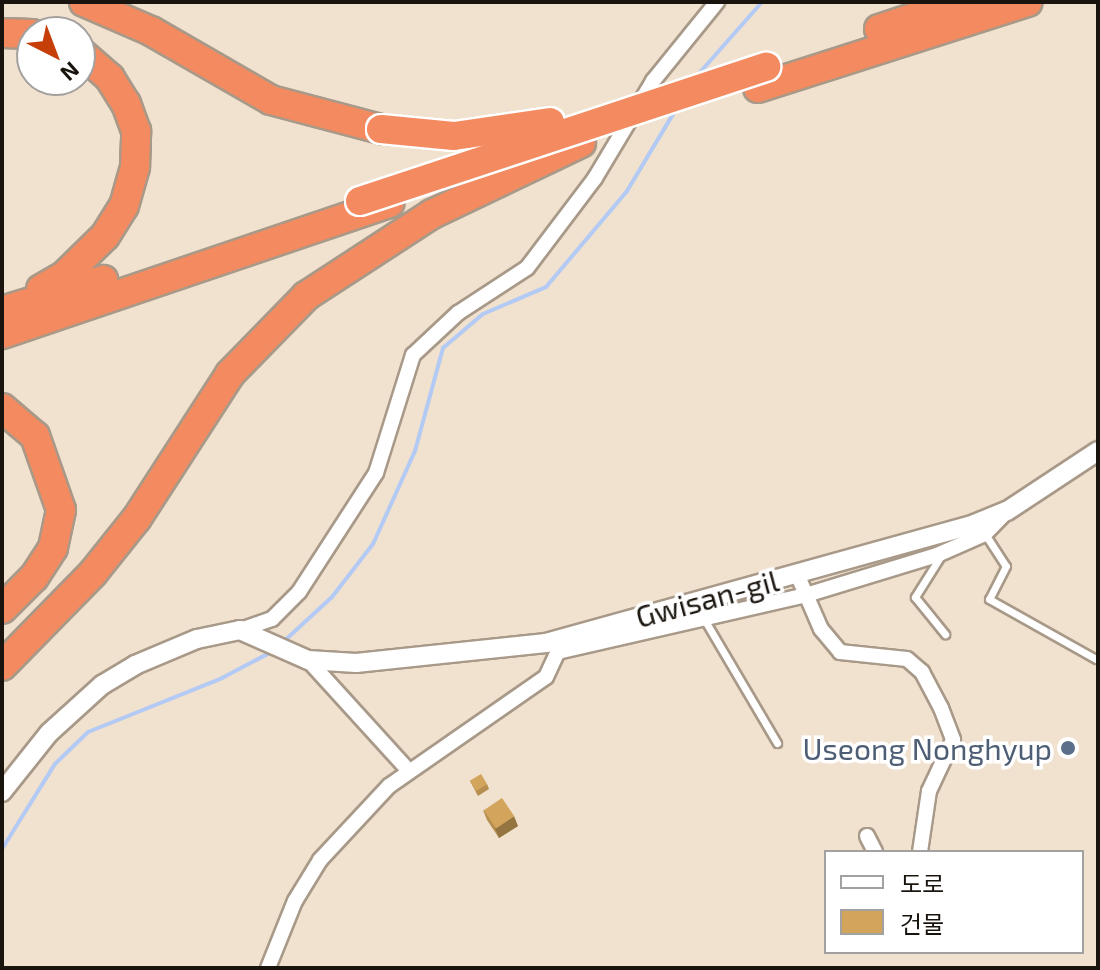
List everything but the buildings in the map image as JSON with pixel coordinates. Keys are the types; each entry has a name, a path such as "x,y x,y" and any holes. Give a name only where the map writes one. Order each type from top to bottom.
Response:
{"highway":[{"path":"84,2 151,31 271,100 381,129 454,136 507,131 710,85 762,77 1028,2"},
{"path":"2,309 581,143 961,2"},
{"path":"2,309 65,275 105,236 124,206 135,167 136,131 110,78 96,66"},
{"path":"2,334 710,85"},
{"path":"2,666 93,573 137,518 230,374 306,296 432,214 581,143"},
{"path":"2,408 35,436 61,510 53,548 34,577 2,609"}],"street":[{"path":"2,792 49,733 102,685 168,649 248,636 272,619 299,592 376,473 413,355 458,313 527,268 595,178 653,81 717,2"},
{"name":"Gwisan-gil","path":"248,636 301,658 420,660 562,645 1007,511 1098,451"},
{"path":"270,966 295,901 320,860 409,771 546,677 562,645 704,619 806,595 943,553 985,534 1007,511"},
{"path":"797,574 821,629 840,652 907,659 922,672 941,708 953,740 929,791 920,850"},
{"path":"301,658 409,771"},
{"path":"867,836 874,850"}],"lane":[{"path":"985,534 1006,566 989,599 1096,659"},
{"path":"943,553 915,597 945,634"},
{"path":"704,619 777,743"}],"waterway":[{"path":"695,78 762,2"},
{"path":"281,644 332,597 373,544 415,451 443,348 483,314 546,287 627,191 676,109"},
{"path":"2,849 55,764 88,732 222,678 275,650"}],"place":[{"name":"Useong Nonghyup","path":"1068,748"}]}
